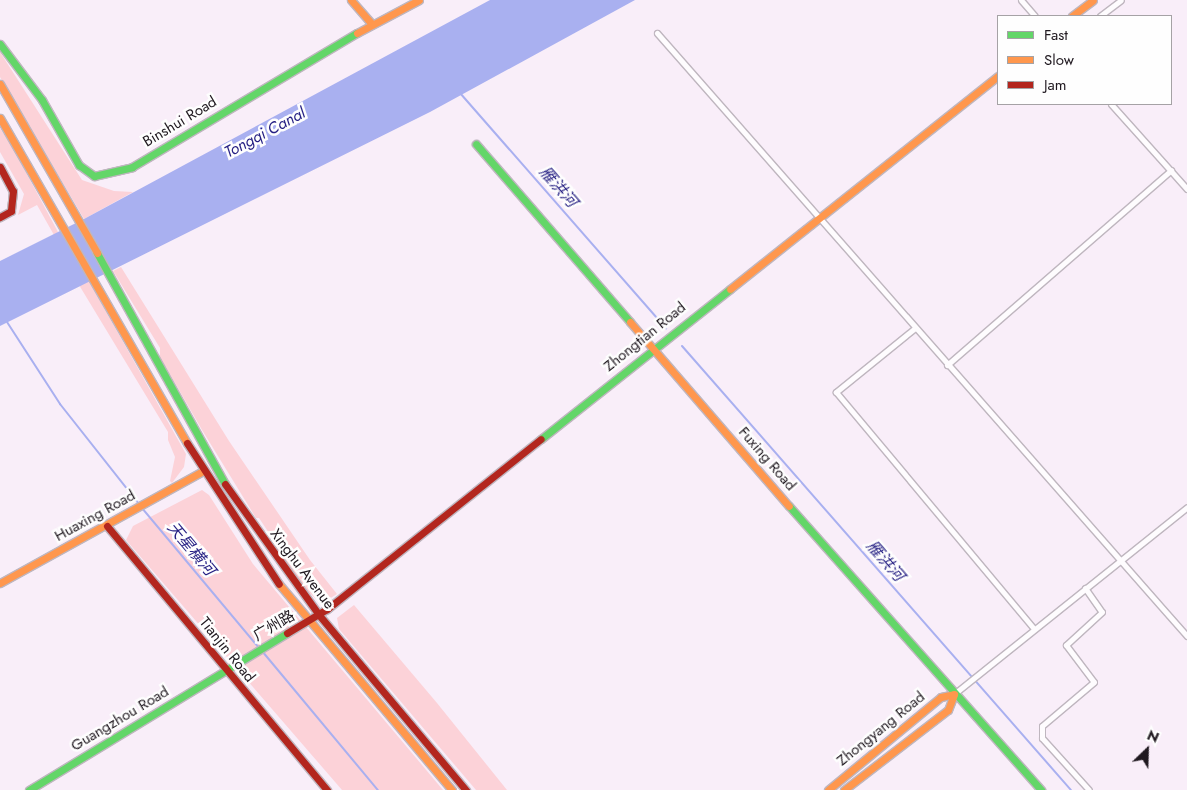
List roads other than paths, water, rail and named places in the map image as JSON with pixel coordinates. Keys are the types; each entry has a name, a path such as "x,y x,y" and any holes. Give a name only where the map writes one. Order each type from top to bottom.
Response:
{"street":[{"path":"351,0 372,24"},
{"name":"Binshui Road","path":"0,44 42,100 79,165 94,176 132,167 372,24 419,0"},
{"path":"1021,0 1034,15"},
{"path":"1073,15 1093,0"},
{"path":"1101,15 1121,0"},
{"path":"657,32 817,218 1187,636"},
{"name":"Zhongtian Road","path":"310,621 997,77"},
{"name":"Xinghu Avenue","path":"0,84 38,145 149,343 214,467 246,517 319,614 466,790"},
{"path":"1113,105 1187,189"},
{"name":"Xinghu Avenue","path":"0,118 203,471 248,541 310,621 452,790"},
{"name":"Fuxing Road","path":"476,144 954,694 1041,790"},
{"path":"0,167 12,192 11,211 0,217"},
{"path":"947,365 1170,170"},
{"path":"915,328 836,392 1033,628"},
{"name":"Huaxing Road","path":"0,584 203,471"},
{"path":"844,790 948,710 954,694 1033,628 1187,507"},
{"name":"Tianjin Road","path":"107,526 326,790"},
{"path":"1085,588 1102,612 1066,644 1094,682 1042,726 1042,738 1089,790"},
{"name":"广州路","path":"226,671 310,621"},
{"name":"Guangzhou Road","path":"28,790 226,671"},
{"name":"Zhongyang Road","path":"828,790 941,698 954,694"}],"water":[{"name":"Tongqi Canal","path":"490,0 635,0 430,112 0,326 0,261 84,219"}],"waterway":[{"name":"雁洪河","path":"460,93 666,328"},
{"name":"天星横河","path":"7,322 60,404 139,504"},
{"name":"雁洪河","path":"682,346 1071,790"},
{"name":"天星横河","path":"142,508 259,648"},
{"name":"天星横河","path":"262,651 378,790"}]}
